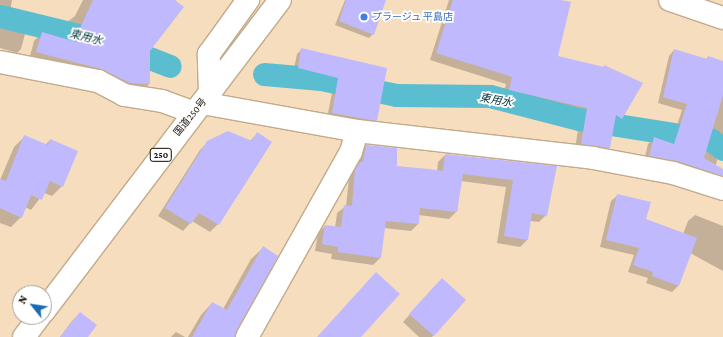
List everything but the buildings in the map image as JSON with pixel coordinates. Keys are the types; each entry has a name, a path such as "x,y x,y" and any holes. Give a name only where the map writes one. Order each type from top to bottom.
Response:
{"main road":[{"path":"202,102 209,54 248,0"},
{"name":"国道250号","path":"52,300 280,0"},
{"path":"670,0 723,18"},
{"path":"0,62 98,81 124,95 162,101 202,102 357,131 593,158 673,173 723,189"},
{"path":"247,337 351,152 357,131"},
{"path":"24,337 33,325"}],"waterway":[{"name":"東用水","path":"0,16 111,43 170,66"},
{"name":"東用水","path":"264,74 321,79 396,95 490,96 579,119 711,140 723,149"}],"place":[{"name":"プラージュ 平島店","path":"364,17"}]}
